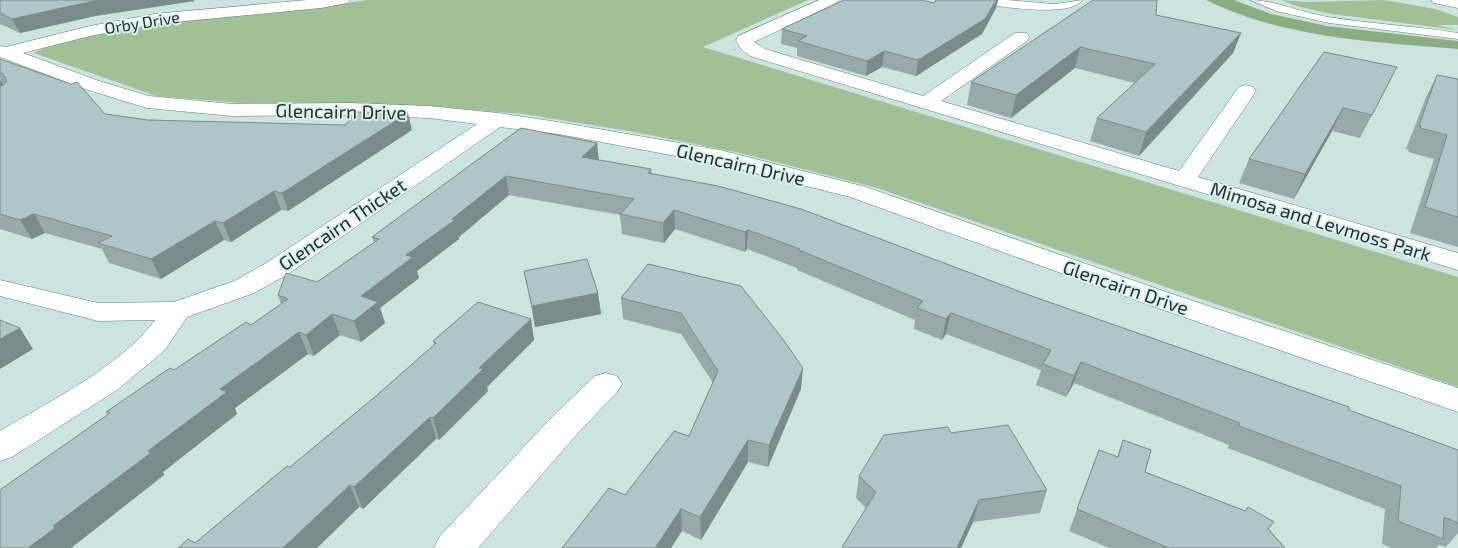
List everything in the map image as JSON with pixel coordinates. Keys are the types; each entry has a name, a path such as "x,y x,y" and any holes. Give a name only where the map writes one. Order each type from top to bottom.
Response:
{"main road":[{"name":"Orby Drive","path":"3,52 59,37 122,24 227,10 283,7 342,0"},
{"name":"Mimosa and Levmoss Park","path":"831,0 744,40 748,48 759,54 1458,262"},
{"path":"1439,0 1458,3"},
{"path":"925,103 1021,37"},
{"name":"Glencairn Drive","path":"3,52 92,85 147,102 232,110 429,112 498,119 558,128 720,157 858,192 1165,302 1458,400"},
{"name":"Mimosa and Levmoss Park","path":"1184,180 1246,91"},
{"name":"Glencairn Thicket","path":"0,288 98,312 177,311 244,287 278,268 498,119"},
{"path":"0,448 106,382 154,343 177,311"},
{"path":"454,548 565,425 606,384"}],"lane":[{"path":"973,0 1014,2 1054,7 1075,4 1078,0"},
{"path":"1254,0 1296,13 1329,20 1458,36"}],"green space":[{"path":"368,0 808,0 703,47 1458,277 1458,387 877,188 740,153 629,131 523,114 439,107 242,103 156,96 34,53 46,47 116,29 207,17 285,11"},
{"path":"1206,0 1234,0 1271,14 1327,26 1458,41 1458,49 1394,44 1297,30 1235,13"},
{"path":"1281,0 1307,2 1384,0 1435,9 1458,17 1458,25 1437,25 1458,30 1331,14 1296,6"}],"building":[{"path":"0,0 100,0 12,19 0,13"},
{"path":"844,0 921,0 934,3 936,0 996,0 985,19 918,60 884,51 867,61 798,41 807,36 782,29"},
{"path":"1093,0 1157,0 1156,15 1241,33 1146,132 1097,118 1155,64 1080,47 1016,95 971,82"},
{"path":"1324,52 1397,67 1372,115 1343,108 1305,174 1249,159"},
{"path":"0,59 71,84 77,82 105,114 148,120 345,125 357,112 408,113 282,193 274,191 223,223 215,221 151,259 98,243 112,236 34,214 20,220 0,214 0,86 7,81 3,74 0,73"},
{"path":"1437,75 1458,79 1458,217 1425,207 1447,135 1420,128 1421,126 1419,126"},
{"path":"521,128 597,143 582,157 651,169 648,173 718,186 801,209 1026,294 1349,407 1349,410 1458,450 1458,523 1444,517 1443,539 1398,521 1401,486 1239,426 1240,423 1081,362 1074,376 1043,364 1051,350 951,313 946,319 917,308 923,301 800,249 748,230 745,232 674,210 663,223 620,214 634,199 506,176 452,219 455,220 406,255 413,257 361,296 378,302 354,321 332,314 306,335 299,332 220,389 227,392 148,451 151,453 53,526 55,528 28,548 0,548 0,490 110,413 106,412 170,368 174,370 246,322 251,325 288,299 278,295 286,273 317,282 379,239 372,237"},
{"path":"587,259 598,293 532,306 524,271"},
{"path":"648,264 741,286 803,368 769,445 748,440 700,517 681,509 655,548 562,548 609,488 625,495 674,431 689,436 718,371 681,313 621,298"},
{"path":"478,302 531,319 479,368 483,369 433,418 430,417 354,487 350,485 283,548 178,548 188,539 195,543 287,466 290,467 376,396 436,343 433,341"},
{"path":"0,320 20,328 0,339"},
{"path":"1008,425 1047,490 979,500 957,548 842,547 876,492 859,476 884,435 948,427 951,433"},
{"path":"1123,440 1151,450 1145,472 1245,511 1248,507 1274,522 1268,529 1285,548 1169,548 1077,509 1099,450 1118,457"}]}
